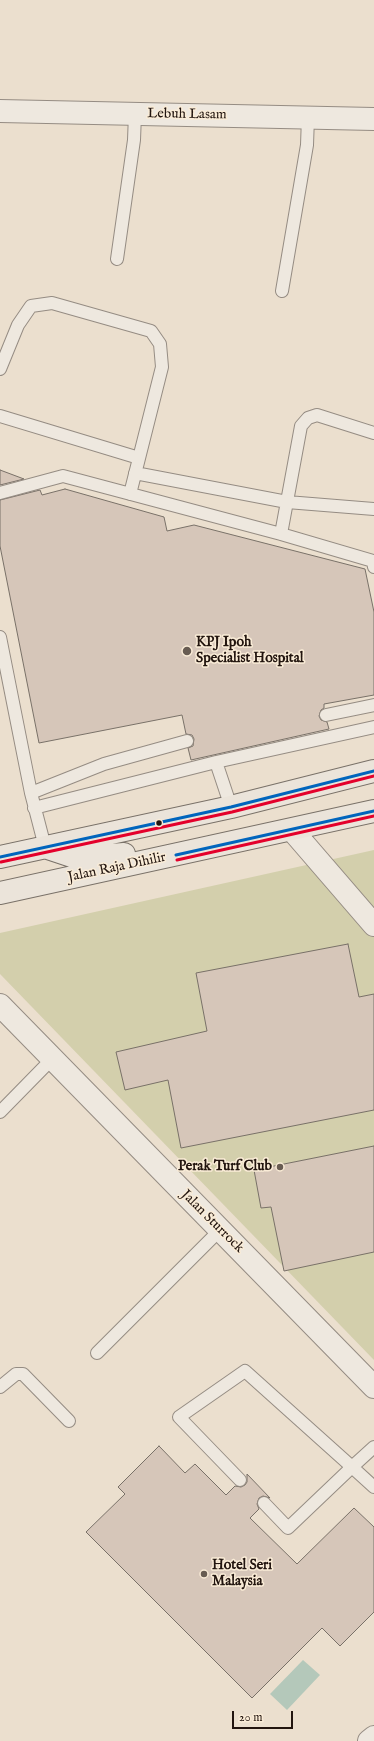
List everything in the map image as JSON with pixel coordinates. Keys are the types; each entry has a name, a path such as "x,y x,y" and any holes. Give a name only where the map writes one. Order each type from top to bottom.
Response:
{"main road":[{"path":"0,857 231,807 374,771"},
{"name":"Jalan Raja Dihilir","path":"0,894 374,811"},
{"path":"45,847 78,858 220,846"}],"street":[{"name":"Lebuh Lasam","path":"0,111 374,118"},
{"path":"292,830 374,925"},
{"name":"Jalan Sturrock","path":"0,1005 374,1387"},
{"path":"369,1741 374,1736"}],"lane":[{"path":"117,259 134,140 136,114"},
{"path":"282,290 307,145 308,117"},
{"path":"0,369 18,325 32,306 52,303 152,331 160,344 162,367 130,494"},
{"path":"281,534 301,426 308,418 317,415 374,432"},
{"path":"0,416 139,458"},
{"path":"135,473 287,502 374,509"},
{"path":"0,493 62,476 281,534 373,561 374,567"},
{"path":"0,637 34,808 45,847"},
{"path":"326,715 374,706"},
{"path":"34,808 216,762 374,727"},
{"path":"31,793 104,764 187,741"},
{"path":"216,762 231,807"},
{"path":"0,1112 52,1059"},
{"path":"97,1353 220,1230"},
{"path":"240,1480 179,1417 245,1371 374,1487"},
{"path":"0,1387 16,1374 22,1374 69,1420"},
{"path":"264,1504 288,1528 374,1447"}],"shaded area":[{"name":"Perak Turf Club","path":"374,850 374,1360 0,974 0,933"},
{"path":"303,1660 320,1675 287,1710 270,1694"}],"building":[{"path":"0,470 24,479 0,485"},
{"name":"KPJ Ipoh Specialist Hospital","path":"65,489 164,517 167,531 194,525 365,569 374,612 374,695 324,704 324,708 321,710 319,716 321,720 327,722 329,729 191,760 188,748 193,746 194,739 192,735 186,734 182,715 39,743 0,546 0,500 40,490 42,495"},
{"path":"348,944 359,997 374,994 374,1110 181,1148 168,1080 125,1090 116,1052 207,1031 196,973"},
{"path":"374,1146 374,1252 284,1271 271,1207 261,1208 254,1170"},
{"name":"Hotel Seri Malaysia","path":"159,1446 185,1473 195,1464 226,1495 235,1486 241,1487 245,1485 247,1482 247,1474 270,1498 263,1496 259,1498 257,1504 259,1509 250,1518 297,1564 354,1508 374,1527 374,1612 340,1646 322,1628 252,1698 86,1532 125,1494 118,1487"}],"transit line":[{"path":"0,857 231,807 374,771"},
{"path":"1,862 232,812 374,776"},
{"path":"176,855 374,811"},
{"path":"177,860 374,816"}],"place":[{"name":"KPJ Ipoh Specialist Hospital","path":"187,651"},
{"name":"Perak Turf Club","path":"280,1167"},
{"name":"Hotel Seri Malaysia","path":"204,1574"}]}
